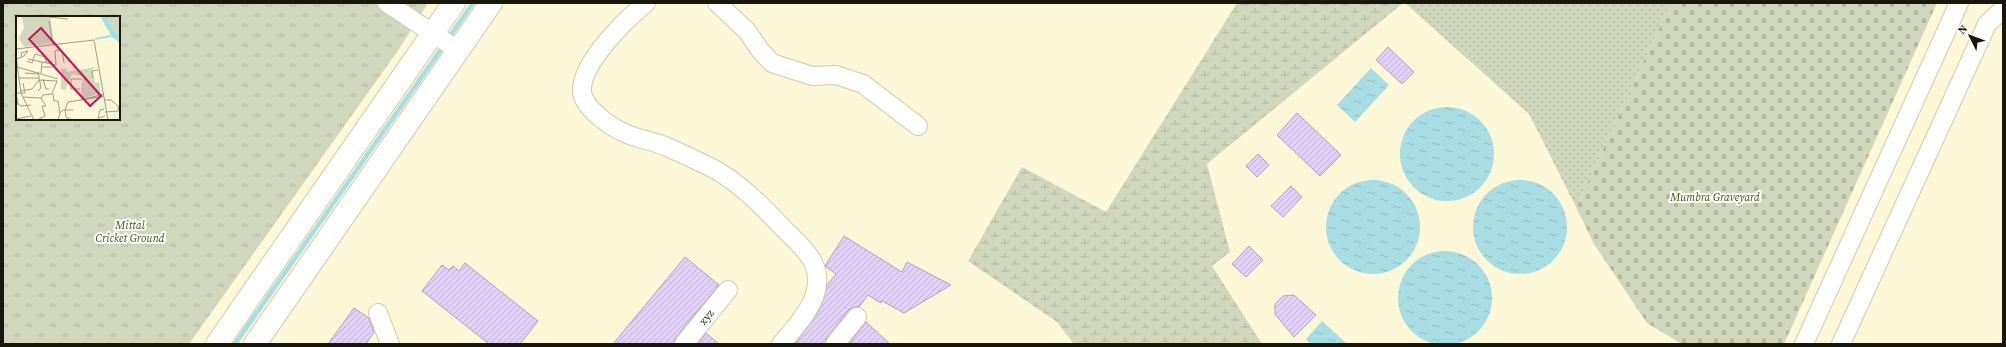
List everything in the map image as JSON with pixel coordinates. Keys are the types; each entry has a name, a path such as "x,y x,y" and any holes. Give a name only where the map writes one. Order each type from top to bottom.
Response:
{"street":[{"path":"387,3 446,42"},
{"path":"254,344 446,42 454,3"},
{"path":"217,344 446,42 491,3"},
{"path":"646,3 635,12 594,58 584,75 582,92 586,105 601,118 626,134 664,146 715,170 741,188 762,206 812,261 818,274 818,286 815,297 796,327 781,344"},
{"path":"717,3 747,31 760,50 772,62 812,76 836,75 863,84 918,126"},
{"path":"1804,344 1959,3"},
{"path":"1841,344 1987,24 2003,9"},
{"name":"xyz","path":"684,344 728,290"},
{"path":"378,312 390,344"},
{"path":"835,344 857,317"}],"green space":[{"name":"Mittal Cricket Ground","path":"3,3 428,3 399,49 189,344 3,344"},
{"path":"1237,3 1403,3 1207,164 1230,252 1212,266 1262,344 1074,344 1057,322 968,261 1022,167 1106,212"},
{"path":"1405,3 1671,3 1576,207 1529,114"},
{"name":"Mumbra Graveyard","path":"1671,3 1937,3 1784,344 1682,344 1647,323 1594,244 1576,207"}],"water":[{"path":"1371,68 1389,85 1355,122 1337,105"},
{"path":"1447,107 1465,110 1481,120 1491,136 1494,154 1491,172 1481,188 1465,198 1447,201 1429,198 1413,188 1403,172 1400,154 1403,136 1413,120 1429,110"},
{"path":"1364,180 1382,180 1391,183 1407,193 1417,209 1420,218 1420,236 1417,245 1407,261 1391,271 1382,274 1364,274 1355,271 1339,261 1329,245 1326,236 1326,218 1329,209 1339,193 1355,183"},
{"path":"1520,180 1538,183 1554,193 1564,209 1567,227 1564,245 1554,261 1538,271 1520,274 1502,271 1486,261 1476,245 1473,227 1476,209 1486,193 1502,183"},
{"path":"1445,251 1463,254 1478,265 1489,280 1492,298 1489,316 1478,331 1463,342 1445,345 1427,342 1412,331 1401,316 1398,298 1401,280 1412,265 1427,254"},
{"path":"1322,321 1347,344 1311,344 1306,339"}],"building":[{"path":"1388,47 1414,72 1402,84 1376,60"},
{"path":"1297,113 1341,155 1320,176 1277,135"},
{"path":"1258,154 1269,165 1257,177 1246,166"},
{"path":"1291,186 1302,197 1283,217 1271,206"},
{"path":"844,236 902,272 907,262 951,285 904,313 882,301 881,303 868,295 859,307 854,307 849,310 827,337 825,344 795,344 819,311 827,285 836,274 825,266"},
{"path":"1249,246 1263,260 1246,277 1232,264"},
{"path":"685,257 719,285 676,337 674,344 613,344"},
{"path":"465,263 538,321 520,344 489,344 422,291 442,265 449,270 453,266 459,271"},
{"path":"1294,295 1316,315 1294,337 1275,314 1275,304 1283,296"},
{"path":"354,308 369,318 374,332 366,344 328,344"},
{"path":"866,322 890,344 849,344"},
{"path":"706,333 719,344 698,344"}],"waterway":[{"path":"448,39 473,3"},
{"path":"235,344 444,45"}]}
